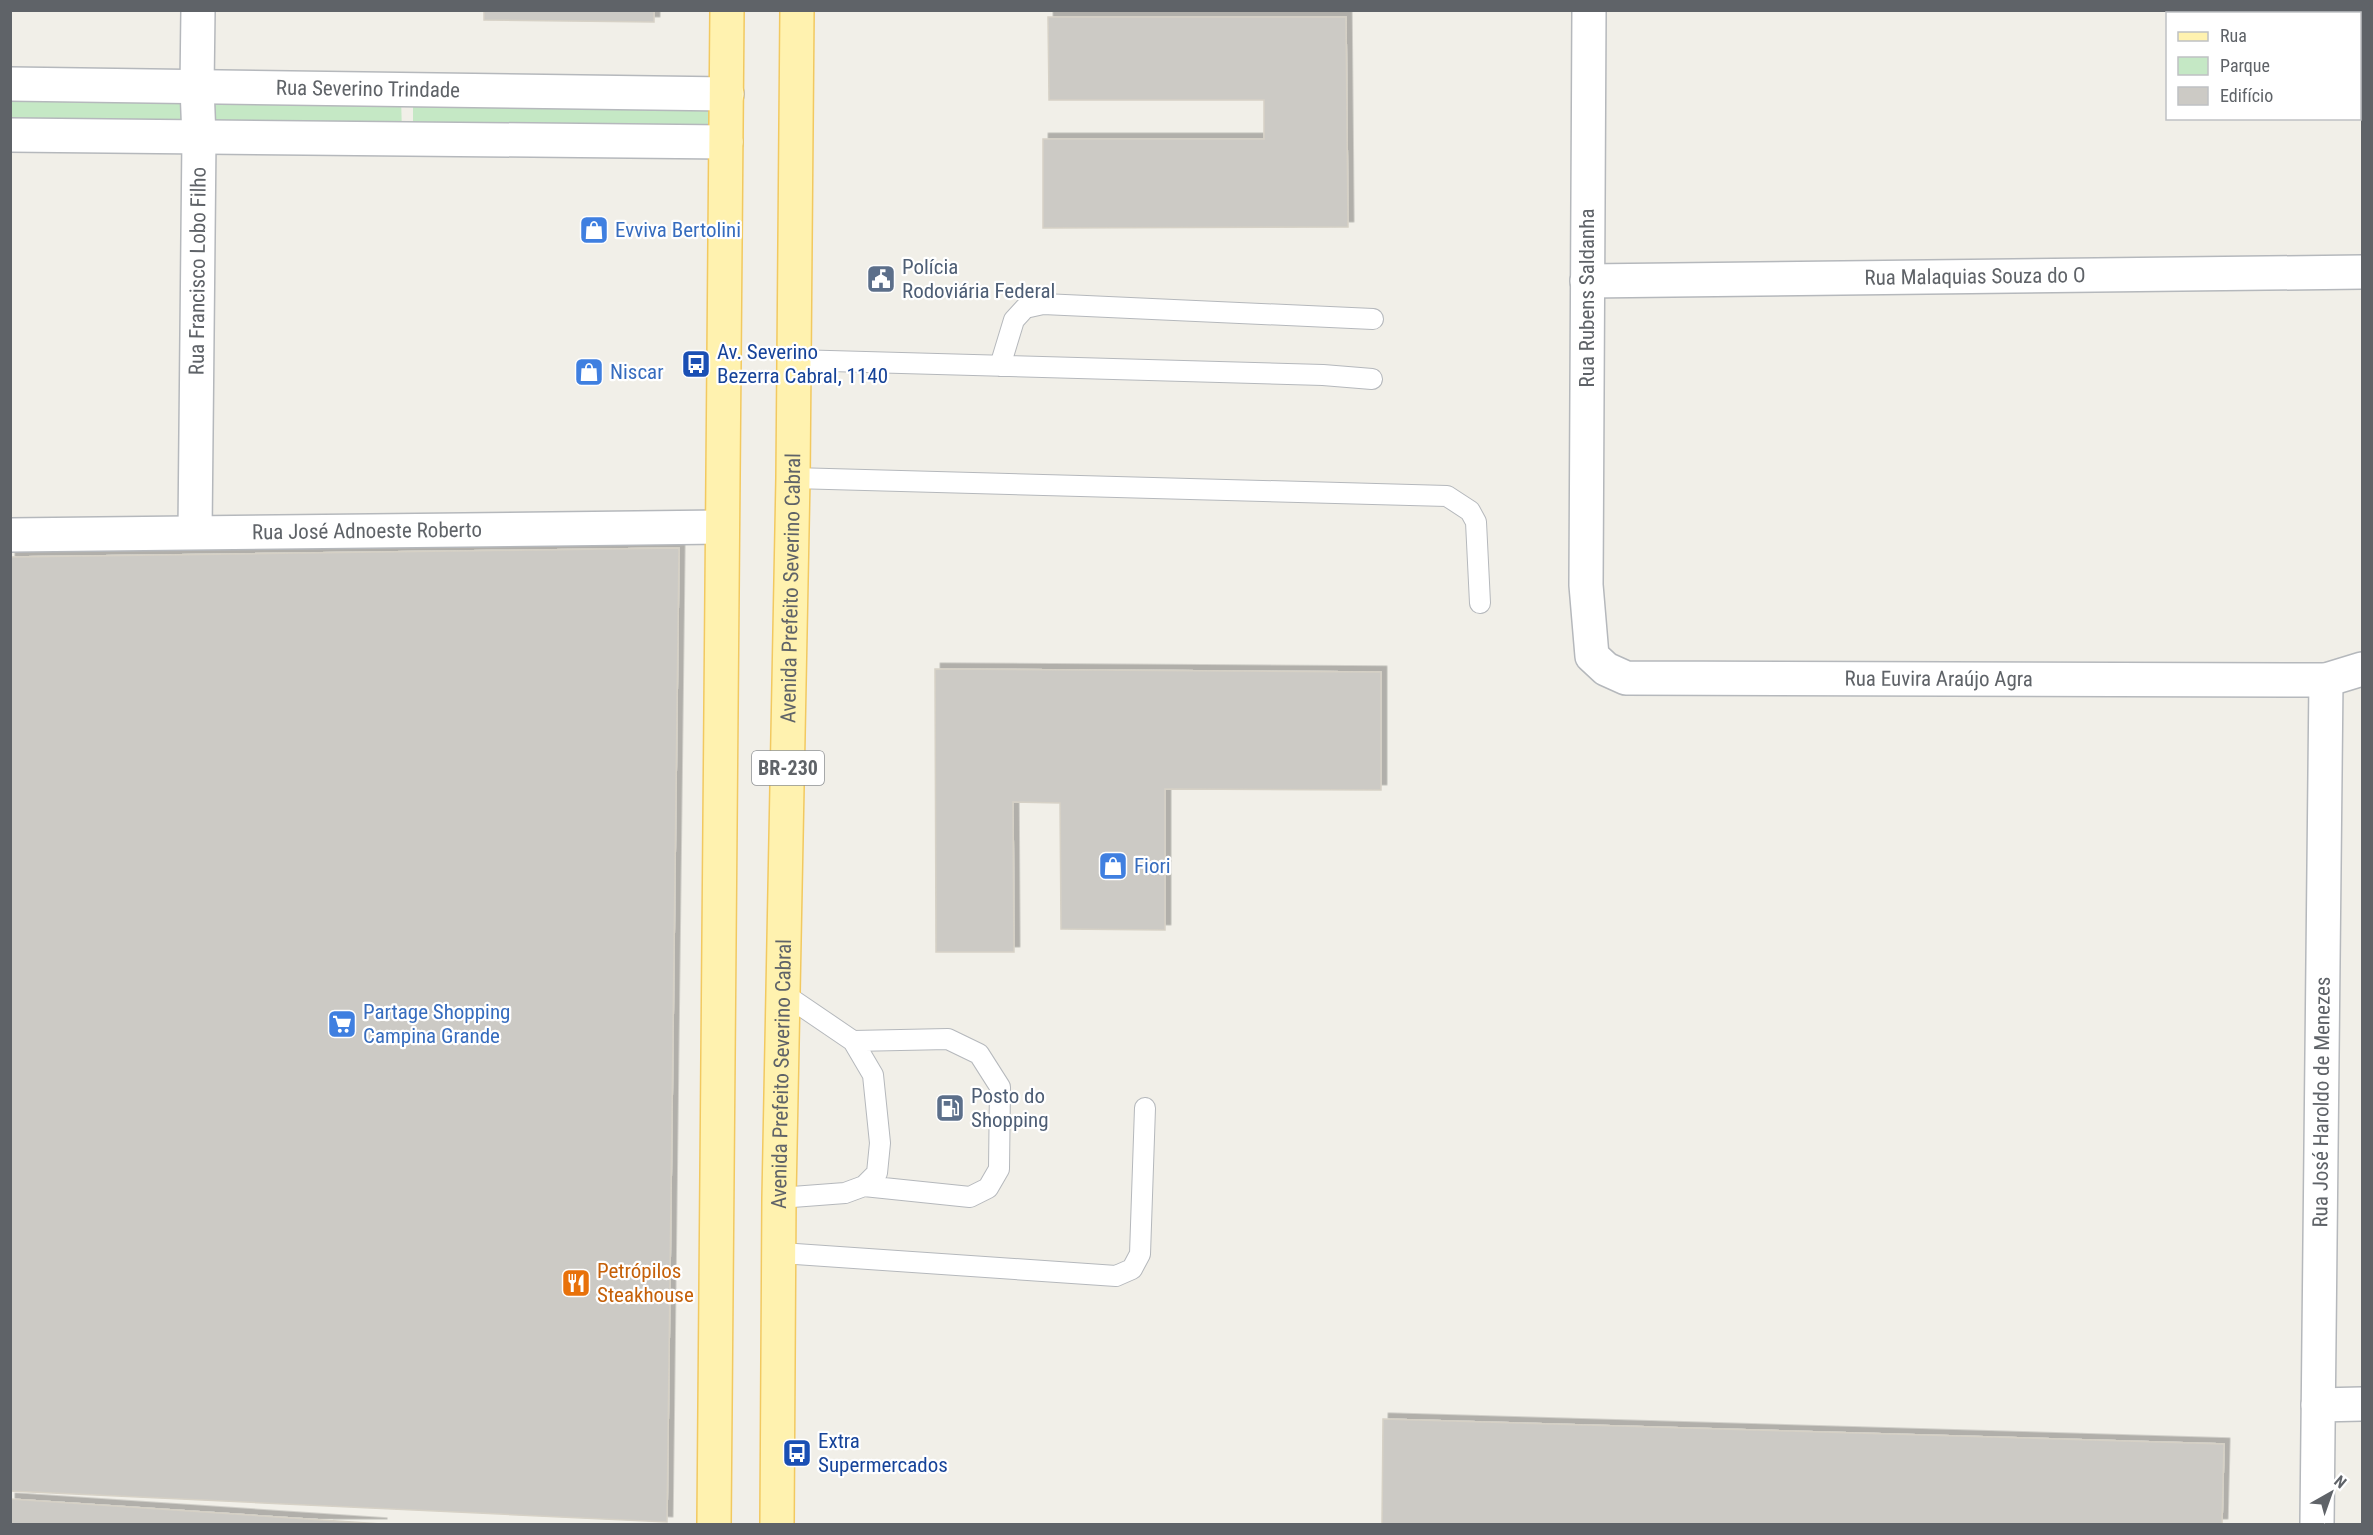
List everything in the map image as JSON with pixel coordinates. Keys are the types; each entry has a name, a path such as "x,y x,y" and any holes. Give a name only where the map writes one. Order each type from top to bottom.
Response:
{"main road":[{"name":"BR-230","path":"714,1524 727,10"},
{"name":"Avenida Prefeito Severino Cabral","path":"777,1524 781,1253 779,1198 793,478 797,10"}],"street":[{"name":"Rua Francisco Lobo Filho","path":"195,532 198,10"},
{"name":"Rua Rubens Saldanha","path":"1586,585 1589,10"},
{"name":"Rua Severino Trindade","path":"10,84 726,94"},
{"path":"408,90 410,140"},
{"path":"10,135 726,142"},
{"name":"Rua Malaquias Souza do O","path":"1587,281 2362,272"},
{"name":"Rua José Adnoeste Roberto","path":"10,536 722,526"},
{"name":"Rua Euvira Araújo Agra","path":"1586,585 1592,656 1606,669 1626,678 2326,680 2362,669"},
{"name":"Rua José Haroldo de Menezes","path":"2317,1524 2326,680"},
{"path":"2318,1405 2362,1404"}],"lane":[{"path":"1000,366 1014,320 1025,308 1043,304 1373,319"},
{"path":"794,360 1372,379"},
{"path":"793,478 1447,496 1470,511 1476,522 1480,603"},
{"path":"779,1198 845,1193 864,1186 877,1173 880,1143 873,1075 853,1041 784,994"},
{"path":"853,1041 948,1039 980,1054 1000,1087 999,1169 987,1188 970,1197 864,1186"},
{"path":"781,1253 1116,1276 1132,1269 1140,1254 1145,1108"}],"green space":[{"path":"11,91 193,94 191,129 11,127"},
{"path":"204,92 401,97 402,133 204,131"},
{"path":"413,96 715,101 718,138 413,133"}],"building":[{"path":"484,10 654,10 654,22 484,20"},
{"path":"1048,17 1346,17 1348,227 1043,228 1043,139 1264,139 1264,100 1049,100"},
{"name":"Partage Shopping Campina Grande","path":"679,548 667,1522 10,1491 10,557"},
{"name":"Fiori","path":"935,669 1381,672 1381,790 1165,789 1165,930 1061,929 1060,803 1013,802 1014,952 936,952"},
{"path":"1383,1419 2224,1444 2222,1524 1382,1524"},
{"path":"10,1499 382,1524 10,1524"}],"place":[{"name":"Evviva Bertolini","path":"594,230"},
{"name":"Polícia Rodoviária Federal","path":"881,279"},
{"name":"Av. Severino Bezerra Cabral, 1140","path":"696,364"},
{"name":"Niscar","path":"589,372"},
{"name":"Fiori","path":"1113,866"},
{"name":"Partage Shopping Campina Grande","path":"342,1024"},
{"name":"Posto do Shopping","path":"950,1108"},
{"name":"Petrópilos Steakhouse","path":"576,1283"},
{"name":"Extra Supermercados","path":"797,1453"}]}
